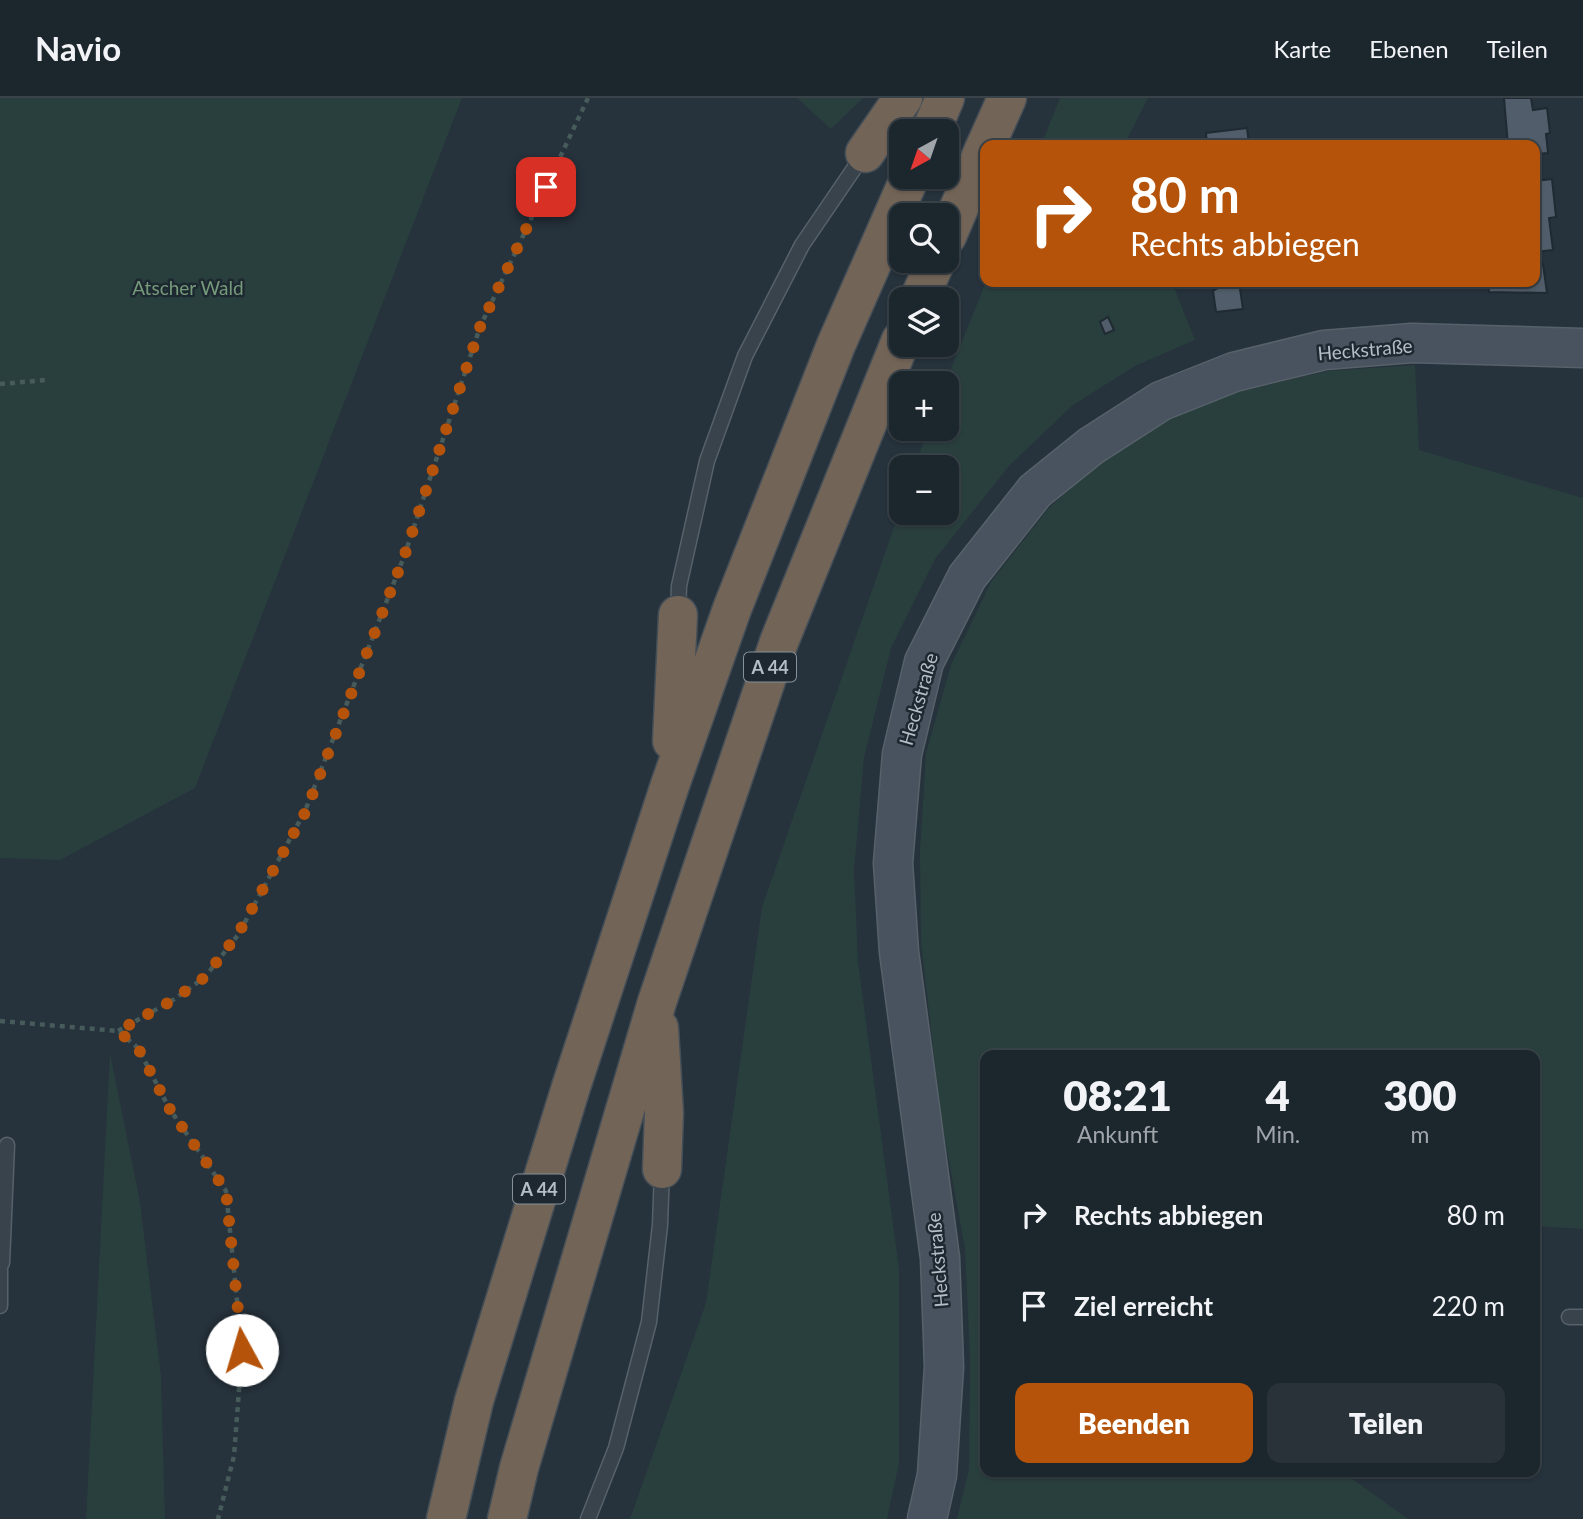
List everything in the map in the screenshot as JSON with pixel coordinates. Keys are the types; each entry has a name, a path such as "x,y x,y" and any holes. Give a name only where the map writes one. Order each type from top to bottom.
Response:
{"highway":[{"path":"865,153 903,98"},
{"path":"936,119 945,98"},
{"path":"989,140 1007,98"},
{"path":"959,208 980,160"},
{"name":"A 44","path":"446,1519 474,1401 571,1087 670,785 732,609 835,345 905,189"},
{"name":"A 44","path":"507,1519 523,1455 657,1002 779,642 894,357"},
{"path":"670,785 678,615"},
{"path":"657,1002 664,1114 662,1169"}],"main road":[{"name":"Heckstraße","path":"927,1519 937,1475 944,1367 940,1258 899,952 893,863 902,754 925,662 967,578 1035,491 1091,446 1161,401 1234,372 1324,350 1412,343 1583,348"}],"lane":[{"path":"678,615 679,586 707,461 745,356 802,246 865,153"},
{"path":"0,1306 7,1145"},
{"path":"588,1519 617,1448 649,1322 660,1225 662,1169"}],"path":[{"path":"0,1021 118,1031 173,1000 205,977 238,934 306,811 405,554 480,327 588,98"},
{"path":"0,384 47,380"},
{"path":"118,1031 138,1048 169,1108 226,1191 242,1350 234,1457 218,1519"}],"green space":[{"name":"Atscher Wald","path":"0,98 462,98 195,788 60,860 0,858"},
{"path":"797,98 863,98 831,129"},
{"path":"1060,98 1148,98 1127,140 1043,140"},
{"path":"984,287 1174,287 1195,340 1135,366 1073,405 1009,466 935,559 891,648 864,758 854,871 858,962 899,1269 899,1463 887,1519 630,1519 706,1303 762,907 895,525 959,525 959,455 919,455 924,441 959,441 959,371 950,371 956,357 959,357 959,349"},
{"path":"1415,365 1419,450 1583,498 1583,1229 1540,1226 1540,1050 980,1050 980,1477 1350,1477 1408,1519 957,1519 969,1469 970,1359 965,1249 941,1117 921,942 920,851 926,753 951,665 991,582 1048,509 1099,463 1171,419 1218,397 1327,371"},
{"path":"110,1053 140,1202 161,1376 165,1519 86,1519"}],"building":[{"path":"1504,98 1531,98 1533,110 1547,108 1550,133 1546,134 1548,153 1540,154 1540,140 1508,140"},
{"path":"1247,128 1248,140 1207,140 1206,133"},
{"path":"1552,179 1556,217 1549,218 1553,250 1540,251 1540,180"},
{"path":"1540,264 1543,264 1547,293 1489,292 1488,287 1540,287"},
{"path":"1220,287 1240,287 1243,309 1216,312 1213,291"},
{"path":"1108,317 1114,330 1105,334 1100,322"}],"route":[{"path":"242,1350 226,1191 169,1108 138,1048 118,1031 173,1000 205,977 238,934 306,811 405,554 480,327 546,187"}]}
